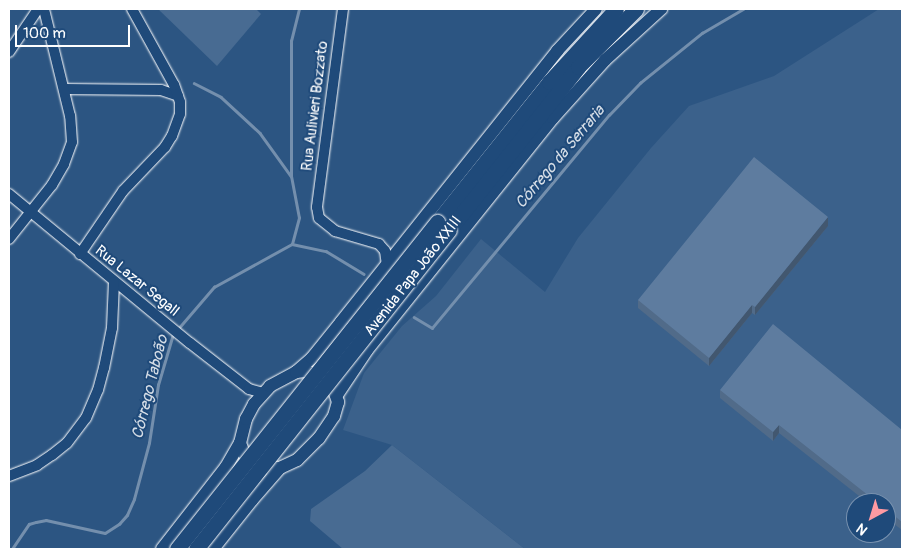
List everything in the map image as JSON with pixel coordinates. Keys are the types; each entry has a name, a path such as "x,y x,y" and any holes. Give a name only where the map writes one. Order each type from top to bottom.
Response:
{"highway":[{"name":"Avenida Papa João XXIII","path":"177,549 443,226 578,67 636,9"},
{"name":"Avenida Papa João XXIII","path":"196,549 443,226 549,82 615,10"}],"main road":[{"name":"Avenida Papa João XXIII","path":"296,372 320,348 387,266 557,51 596,9"},
{"name":"Avenida Papa João XXIII","path":"337,395 367,350 553,118 605,60 662,9"},
{"path":"162,549 226,467 240,443 244,425 254,404 263,393 278,381 296,372 314,373 325,379 337,395 336,411 319,438 297,460 280,468 213,549"},
{"path":"240,443 246,458 257,468 280,468"}],"street":[{"path":"9,52 38,9"},
{"path":"9,239 52,185 64,164 72,142 65,89 44,9"},
{"path":"80,254 123,191 158,156 172,136 180,114 178,96 168,74 132,9"},
{"name":"Rua Aulivieri Bozzato","path":"344,9 317,207 319,218 330,228 383,247 387,266"},
{"path":"161,90 168,74"},
{"path":"65,89 161,90 178,96"},
{"name":"Rua Lazar Segall","path":"9,194 160,320 249,389 263,393"},
{"path":"9,476 37,465 67,443 86,418 98,390 104,368 112,328 114,282"},
{"path":"113,305 125,291"},
{"path":"249,389 254,404"}],"shaded area":[{"path":"158,9 256,9 261,14 217,66"},
{"path":"879,9 902,9 902,549 525,549 392,445 343,430 364,373 402,326 436,296 481,239 545,292 578,238 651,148 689,106 774,76"},
{"path":"392,445 525,549 343,549 310,521 311,509 365,471"}],"building":[{"path":"754,157 828,217 755,307 752,305 709,358 638,300"},
{"path":"773,324 902,430 902,522 896,517 896,493 865,493 779,425 773,432 720,390"}],"waterway":[{"name":"Córrego Taboão","path":"177,330 214,287 292,244 299,218 291,176 291,41 299,9"},
{"name":"Córrego da Serraria","path":"414,317 432,328 609,115 640,83 702,33 743,9"},
{"path":"194,83 221,97 260,133 291,176"},
{"name":"Córrego da Serraria","path":"292,244 326,251 364,274"},
{"name":"Córrego Taboão","path":"12,549 29,524 46,520 105,533 119,524 127,515 134,499 149,443 158,385 173,334"}]}
